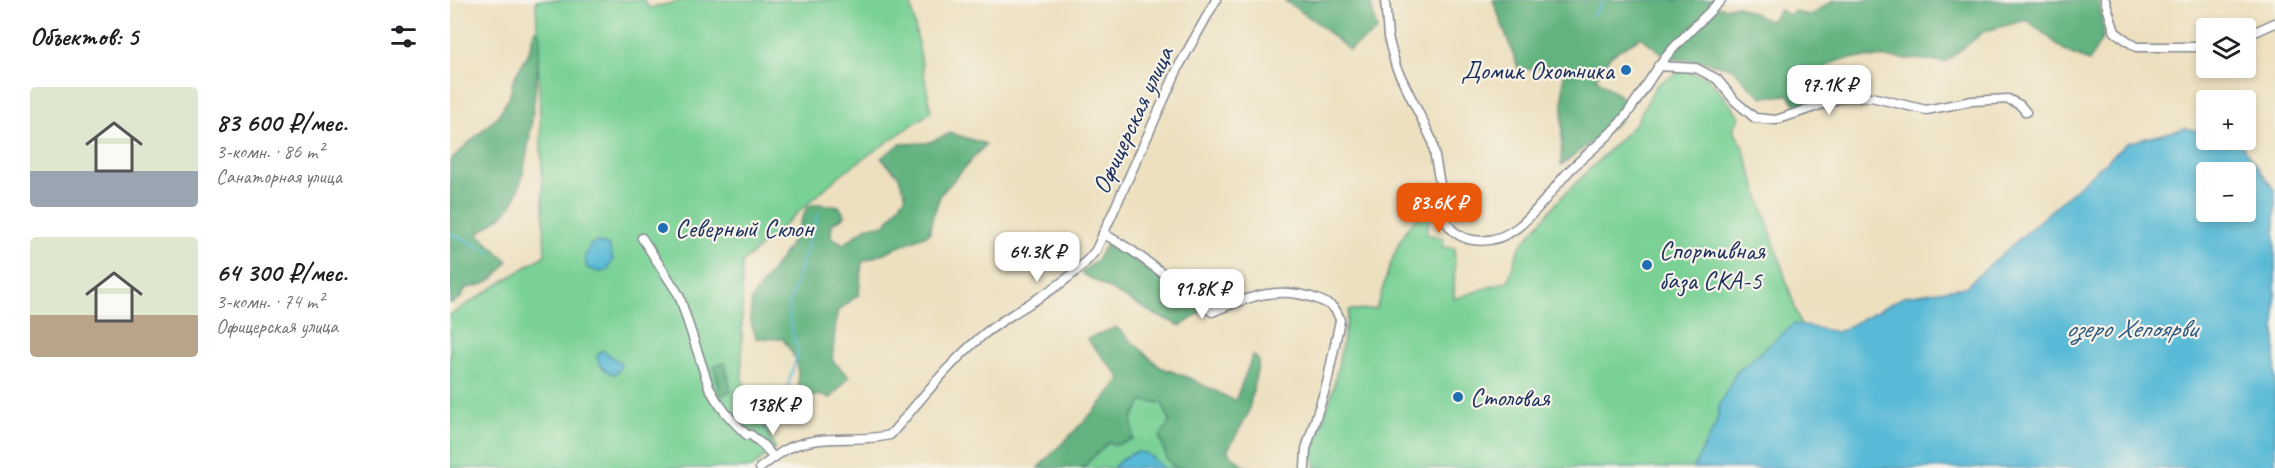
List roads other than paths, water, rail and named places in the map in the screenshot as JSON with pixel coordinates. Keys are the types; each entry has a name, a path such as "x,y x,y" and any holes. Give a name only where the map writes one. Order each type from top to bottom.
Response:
{"street":[{"name":"Офицерская улица","path":"767,463 789,448 811,442 860,440 890,435 960,357 983,335 1069,278 1085,264 1096,250 1179,66 1216,0"},
{"path":"1385,0 1388,37 1396,67 1432,140 1447,223 1453,232 1481,241 1498,238 1515,229 1532,215 1569,171 1620,123 1658,66 1721,0"},
{"path":"2105,0 2115,32 2136,47 2196,47"},
{"path":"2256,32 2275,23"},
{"path":"1658,66 1696,68 1718,78 1735,101 1755,118 1776,120 1844,98 1862,97 1926,110 1972,101 2008,99 2020,105 2026,112"},
{"path":"1103,234 1172,280 1212,312 1235,302 1275,292 1292,292 1330,304 1337,310 1340,320 1327,383 1306,449 1305,468"},
{"path":"642,237 679,295 716,402 747,435 751,435 763,445 767,463"}],"water":[{"name":"озеро Хепоярви","path":"2186,128 2196,130 2196,150 2245,150 2254,162 2196,162 2196,222 2256,222 2256,165 2275,191 2275,468 1693,468 1716,424 1720,404 1736,373 1794,324 1838,332 1905,296 1965,287 2127,143"},
{"path":"597,242 609,246 613,260 607,271 599,272 587,268 585,256 591,244"},
{"path":"602,350 621,363 619,371 615,374 606,370 599,362 597,356"},
{"path":"1136,452 1146,453 1164,468 1113,468 1123,458"}],"waterway":[{"path":"1593,15 1604,0"},
{"path":"765,431 778,419 784,406 798,352 790,325 789,304 818,214"},
{"path":"450,233 491,252"}],"place":[{"name":"Домик Охотника","path":"1626,70"},
{"name":"Северный Склон","path":"663,228"},
{"name":"Спортивная база СКА-5","path":"1647,265"},
{"name":"Столовая","path":"1458,397"}]}
